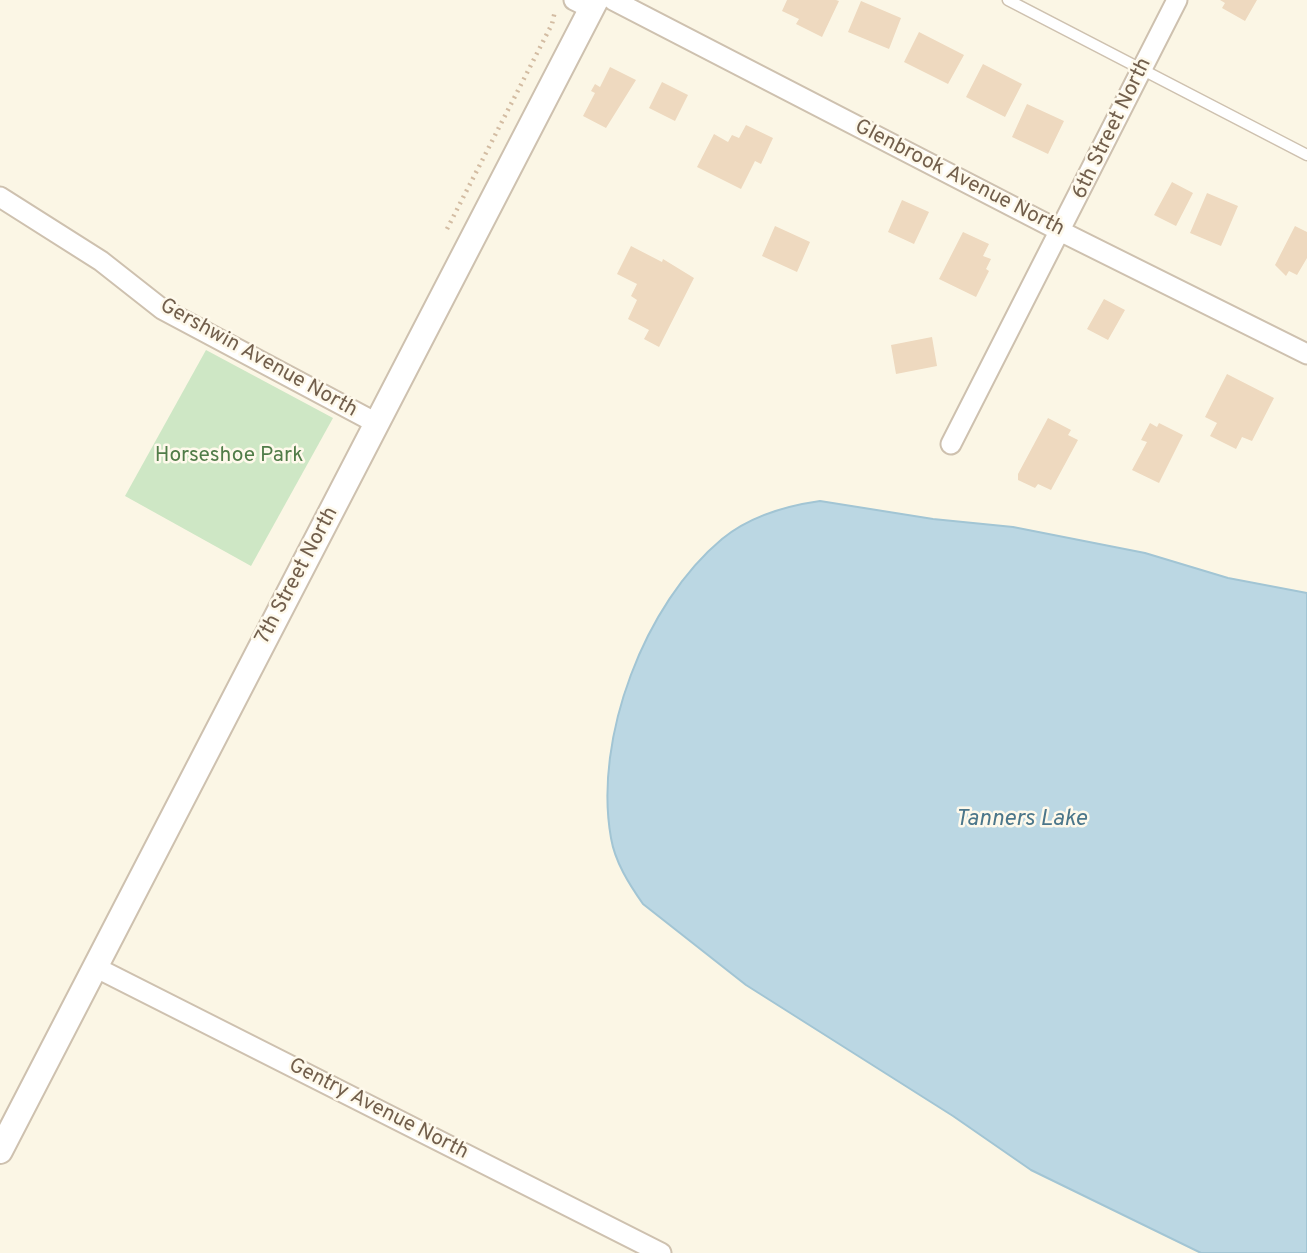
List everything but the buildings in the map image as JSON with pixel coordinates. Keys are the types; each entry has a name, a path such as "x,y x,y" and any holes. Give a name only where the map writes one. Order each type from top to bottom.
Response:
{"street":[{"name":"6th Street North","path":"951,444 1062,232 1177,0"},
{"name":"Glenbrook Avenue North","path":"594,2 1307,354"},
{"name":"7th Street North","path":"0,1151 594,2"},
{"name":"Gershwin Avenue North","path":"0,197 101,261 162,309 378,424"},
{"name":"Gentry Avenue North","path":"95,967 661,1253"}],"lane":[{"path":"1008,0 1307,155"}],"green space":[{"name":"Horseshoe Park","path":"206,350 333,418 251,566 125,496"}],"water":[{"name":"Tanners Lake","path":"820,501 933,519 1013,527 1145,553 1228,578 1307,593 1307,1253 1201,1253 1031,1170 953,1116 746,985 643,904 633,889 613,847 607,799 610,758 618,716 648,635 694,566 722,539 744,524 768,513"}]}
